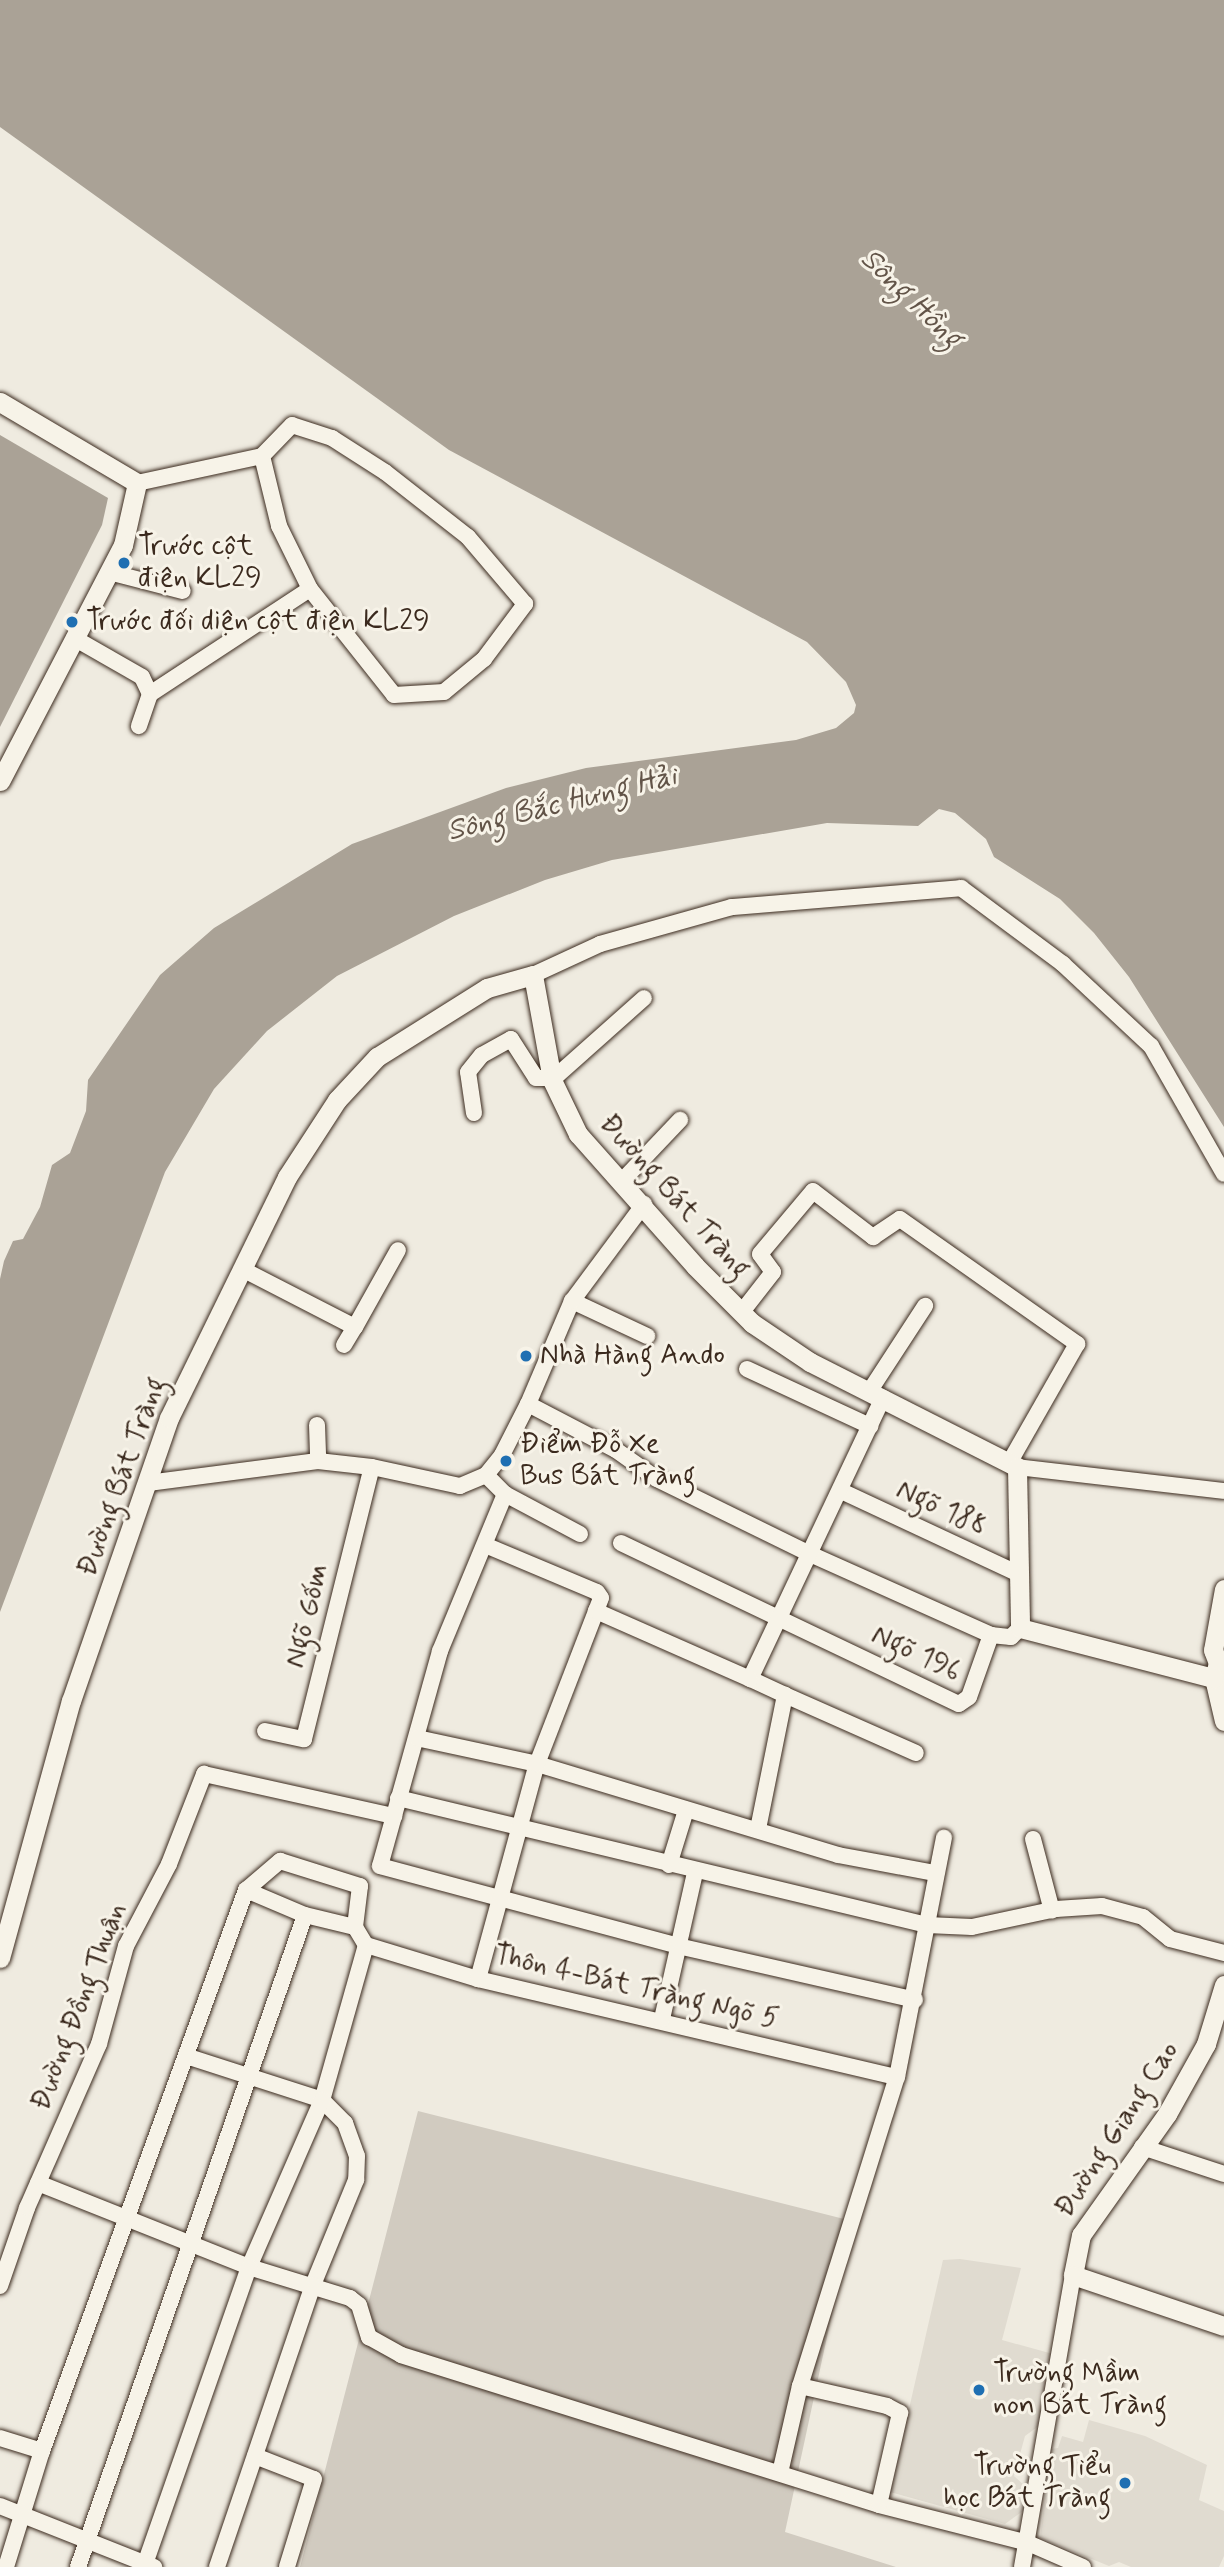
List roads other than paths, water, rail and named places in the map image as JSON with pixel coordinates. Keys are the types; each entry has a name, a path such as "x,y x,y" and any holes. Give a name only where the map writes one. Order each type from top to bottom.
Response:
{"street":[{"path":"0,402 137,483 262,456 292,425 332,439 385,472 468,537 525,604 484,659 444,692 394,695 310,589 279,526 262,456"},
{"path":"0,781 122,545 137,483"},
{"path":"109,572 183,591"},
{"path":"139,726 150,694 310,589"},
{"path":"74,638 142,677 150,694"},
{"path":"533,975 600,944 732,907 961,888 1063,964 1151,1046 1224,1174"},
{"name":"Đường Bát Tràng","path":"0,1958 71,1701 169,1418 287,1177 337,1100 376,1057 487,988 533,975 552,1079 579,1134 741,1313 810,1362 1013,1465"},
{"path":"474,1113 468,1072 482,1055 511,1039 536,1078 552,1079 644,998"},
{"path":"623,1180 680,1120"},
{"path":"528,1404 616,1450 657,1479 810,1554 991,1635 1011,1637 1020,1628 1013,1465 1077,1344 900,1219 873,1237 813,1191 760,1254 774,1272 741,1313"},
{"path":"148,1483 318,1461 372,1467 460,1486 486,1475 502,1455 528,1404 572,1301 644,1204"},
{"path":"344,1345 397,1250"},
{"path":"242,1269 355,1327"},
{"path":"572,1301 647,1336"},
{"path":"750,1679 870,1426 876,1395 925,1306"},
{"path":"747,1369 870,1426"},
{"path":"317,1425 318,1461"},
{"path":"1013,1465 1224,1490"},
{"name":"Ngõ Gốm","path":"265,1731 303,1739 372,1467"},
{"path":"486,1475 505,1494 580,1534"},
{"name":"Ngõ 188","path":"841,1491 1019,1574"},
{"path":"0,2506 148,2566 249,2267 322,2099 366,1945 355,1927 360,1886 380,1866 440,1651 505,1494"},
{"path":"621,1543 778,1619"},
{"path":"478,1979 496,1900 537,1765 601,1598 597,1592 485,1545"},
{"path":"1224,1590 1213,1650 1219,1669 1224,1721"},
{"path":"596,1611 916,1753"},
{"name":"Ngõ 196","path":"778,1619 959,1704 969,1698 991,1635"},
{"path":"1020,1628 1219,1669"},
{"path":"758,1829 785,1695"},
{"path":"417,1738 537,1765 838,1855 934,1873"},
{"name":"Đường Đồng Thuận","path":"0,2286 38,2183 99,2044 126,1946 169,1864 204,1774 394,1816"},
{"path":"398,1798 517,1830 927,1925 972,1927 1082,1905 1118,1907 1143,1917 1170,1939 1224,1953"},
{"path":"670,1865 686,1810"},
{"path":"780,2473 800,2386 897,2077 915,2000 934,1873 944,1838"},
{"path":"1033,1839 1052,1911"},
{"path":"6,2567 42,2451 246,1890 280,1861 360,1886"},
{"path":"380,1866 496,1900 678,1947 915,2000"},
{"path":"662,2020 695,1872"},
{"path":"246,1890 305,1915 355,1927"},
{"path":"78,2567 305,1915"},
{"name":"Thôn 4-Bát Tràng Ngõ 5","path":"366,1945 478,1979 897,2077"},
{"name":"Đường Giang Cao","path":"1073,2275 1080,2235 1167,2114 1206,2044 1224,1985"},
{"path":"186,2056 248,2078 322,2099 345,2123 357,2164 356,2180 313,2286 221,2566"},
{"path":"1142,2147 1224,2174"},
{"path":"38,2183 249,2267 313,2286 359,2305 369,2337 401,2355 879,2505 1028,2543 1083,2567"},
{"path":"1022,2567 1073,2275 1224,2326"},
{"path":"800,2386 897,2409 899,2420 879,2505"},
{"path":"0,2438 42,2451"},
{"path":"255,2456 314,2479 287,2567"}],"water":[{"path":"0,0 1224,0 1224,1127 1129,977 1094,933 1060,899 994,857 986,839 955,813 939,809 918,826 827,823 612,860 545,880 454,916 337,976 267,1031 214,1089 165,1172 0,1612 0,1279 4,1261 13,1241 23,1239 40,1207 52,1165 70,1153 86,1111 88,1080 160,975 214,928 352,844 506,788 586,768 796,740 836,728 854,713 856,705 846,682 807,642 449,450 0,127"},
{"path":"0,435 108,498 102,525 0,727"}],"place":[{"name":"Trước cột điện KL29","path":"124,563"},
{"name":"Trước đối diện cột điện KL29","path":"72,622"},
{"name":"Nhà Hàng Ando","path":"526,1356"},
{"name":"Điểm Đỗ Xe Bus Bát Tràng","path":"506,1461"},
{"name":"Trường Mầm non Bát Tràng","path":"979,2390"},
{"name":"Trường Tiểu học Bát Tràng","path":"1125,2483"}],"water label":[{"name":"Sông Hồng","path":"911,299"},
{"name":"Sông Bắc Hưng Hải","path":"562,804"}]}
